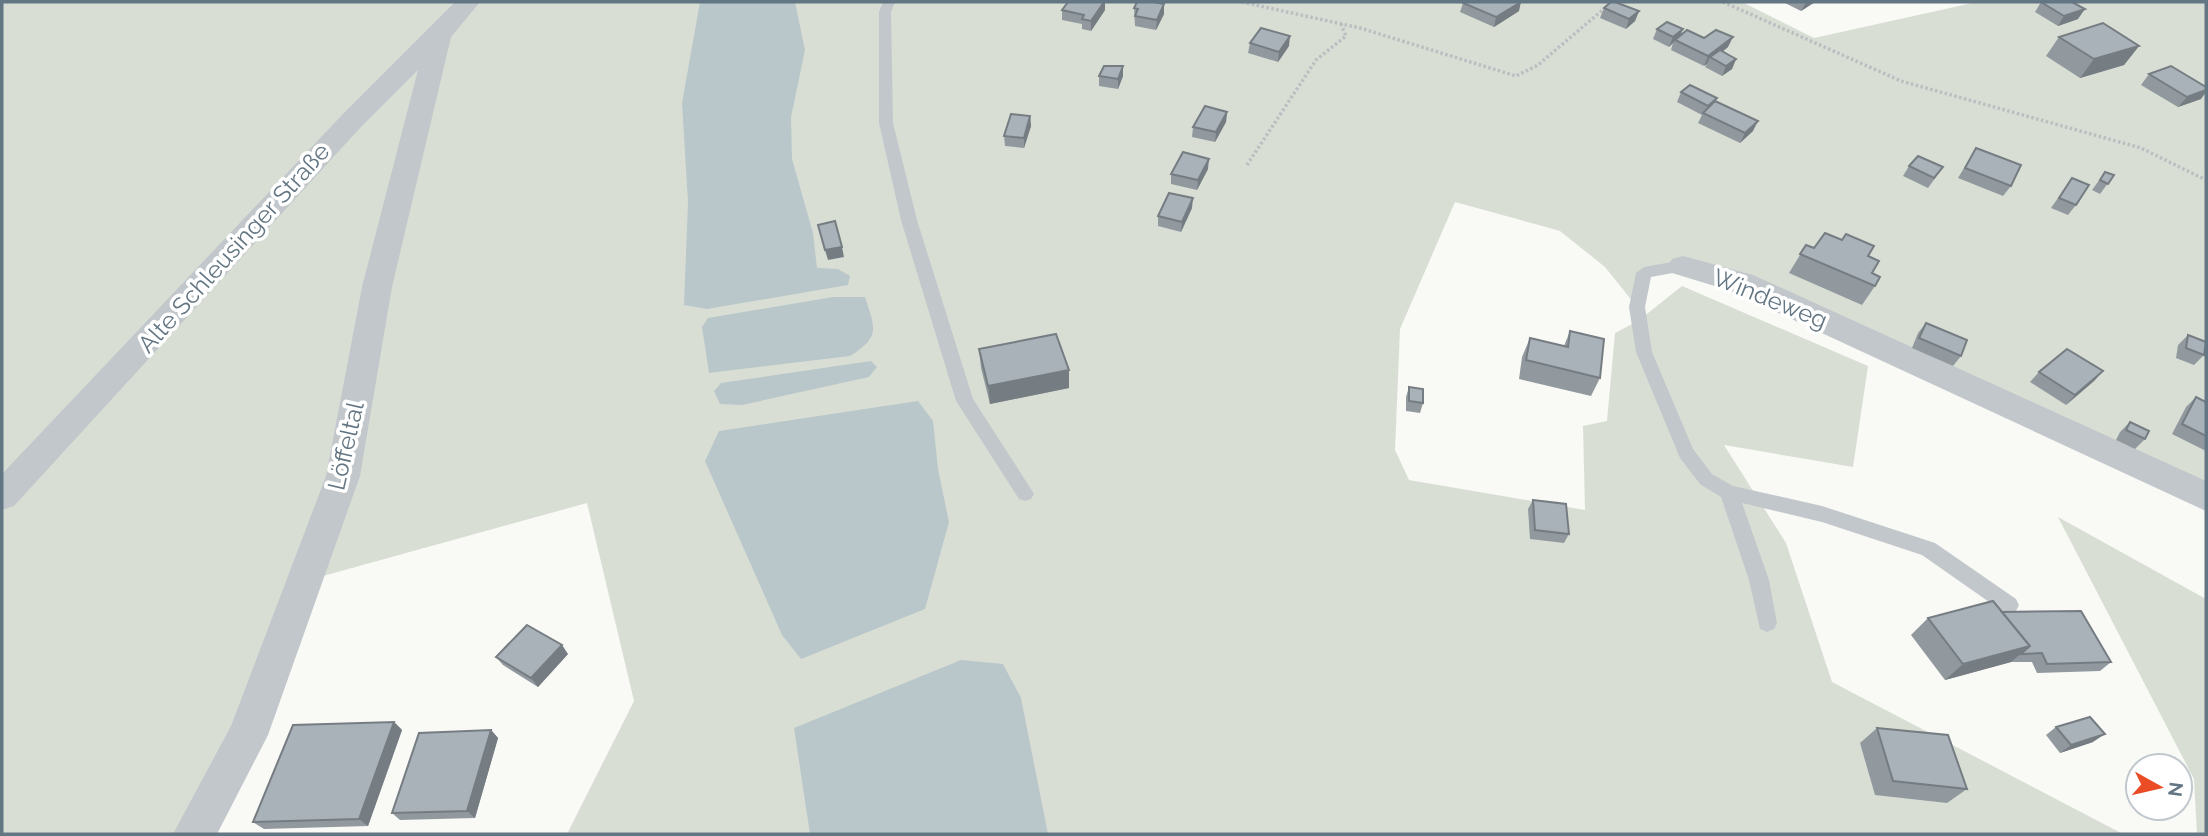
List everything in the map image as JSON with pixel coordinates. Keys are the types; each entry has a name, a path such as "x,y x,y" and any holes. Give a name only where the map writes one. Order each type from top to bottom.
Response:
{"street":[{"name":"Alte Schleusinger Straße","path":"2,496 112,382 341,131 383,88 439,38 468,2"},
{"name":"Löffeltal","path":"194,834 248,735 343,476 377,287 439,38"},
{"name":"Windeweg","path":"1683,266 1742,283 2206,497"}],"lane":[{"path":"889,2 885,12 886,123 909,220 965,401 1025,494"},
{"name":"Windeweg","path":"1683,266 1644,273 1637,307 1642,341 1686,453 1706,479 1728,492 1822,514 1928,549 2010,605"},
{"path":"1728,492 1759,580 1767,623"}],"path":[{"path":"1242,2 1340,23 1516,76 1538,65 1612,2"},
{"path":"1723,2 1901,81 2131,145 2206,180"},
{"path":"1247,165 1316,60 1346,37 1340,23"}],"shaded area":[{"path":"2,2 1742,2 1814,38 1977,2 2206,2 2206,497 1742,283 1683,266 1645,273 1637,307 1605,267 1560,231 1455,202 1400,329 1395,450 1409,480 1585,510 1583,426 1607,421 1615,333 1638,321 1682,286 1868,366 1853,467 1724,445 1786,543 1832,682 2123,834 567,834 634,701 587,503 305,581 248,735 194,834 2,834"},
{"path":"700,2 795,2 805,50 791,117 792,159 813,233 817,268 838,269 850,276 848,285 707,309 684,305 688,202 682,103"},
{"path":"833,297 865,297 871,317 871,337 850,356 709,373 702,327 708,318"},
{"path":"871,361 877,367 869,377 742,405 720,404 714,391 721,383"},
{"path":"918,401 933,421 938,469 949,522 925,609 801,659 782,635 705,461 719,431"},
{"path":"2058,517 2206,599 2206,834 2197,834 2194,752 2180,752"},
{"path":"961,660 1003,664 1021,698 1048,834 810,834 794,728"}],"building":[{"path":"1068,2 1104,2 1091,21 1082,19 1084,15 1062,10"},
{"path":"1137,2 1164,4 1157,20 1135,16 1138,9 1134,8"},
{"path":"1464,2 1521,2 1496,17"},
{"path":"1611,2 1639,11 1629,19 1604,8"},
{"path":"2041,2 2072,2 2085,9 2064,16"},
{"path":"1667,22 1683,29 1673,37 1657,29"},
{"path":"2103,23 2139,46 2094,59 2059,37"},
{"path":"1261,28 1290,36 1279,52 1250,43"},
{"path":"1687,30 1704,38 1716,30 1733,37 1708,56 1675,40"},
{"path":"1720,50 1736,59 1726,66 1710,57"},
{"path":"1104,66 1123,66 1118,79 1099,76"},
{"path":"2171,66 2206,87 2206,90 2187,97 2149,74"},
{"path":"1690,85 1717,98 1708,106 1681,92"},
{"path":"1715,101 1758,121 1745,133 1703,113"},
{"path":"1205,106 1227,112 1216,132 1193,127"},
{"path":"1011,114 1030,116 1024,138 1004,136"},
{"path":"1976,148 2021,165 2011,186 1965,168"},
{"path":"1183,152 1209,159 1198,180 1171,174"},
{"path":"1918,156 1943,167 1934,178 1909,166"},
{"path":"2105,172 2114,175 2108,184 2100,180"},
{"path":"2072,178 2089,185 2076,205 2059,198"},
{"path":"1169,193 1193,198 1182,222 1158,216"},
{"path":"835,221 842,247 825,250 818,225"},
{"path":"1825,233 1842,240 1846,234 1874,246 1868,256 1879,261 1872,273 1880,277 1875,286 1800,254 1806,245 1814,248"},
{"path":"1926,323 1967,340 1961,356 1919,338"},
{"path":"1570,331 1604,339 1600,378 1526,360 1530,338 1568,347"},
{"path":"1056,334 1069,370 988,386 979,349"},
{"path":"2188,335 2206,342 2204,355 2186,348"},
{"path":"2067,349 2103,371 2075,395 2039,372"},
{"path":"1409,387 1423,389 1423,403 1409,401"},
{"path":"2196,397 2206,402 2206,436 2182,424"},
{"path":"2130,422 2149,431 2145,439 2126,430"},
{"path":"1533,500 1566,504 1569,534 1535,530"},
{"path":"1993,601 2030,646 1963,664 1928,618"},
{"path":"2081,611 2111,662 2047,664 2042,653 2021,654 2030,646 2002,612"},
{"path":"527,625 562,645 531,678 496,657"},
{"path":"2090,717 2105,734 2071,745 2056,727"},
{"path":"394,722 359,819 253,822 293,725"},
{"path":"1877,728 1948,735 1967,789 1893,781"},
{"path":"491,730 467,811 392,813 419,733"}]}
